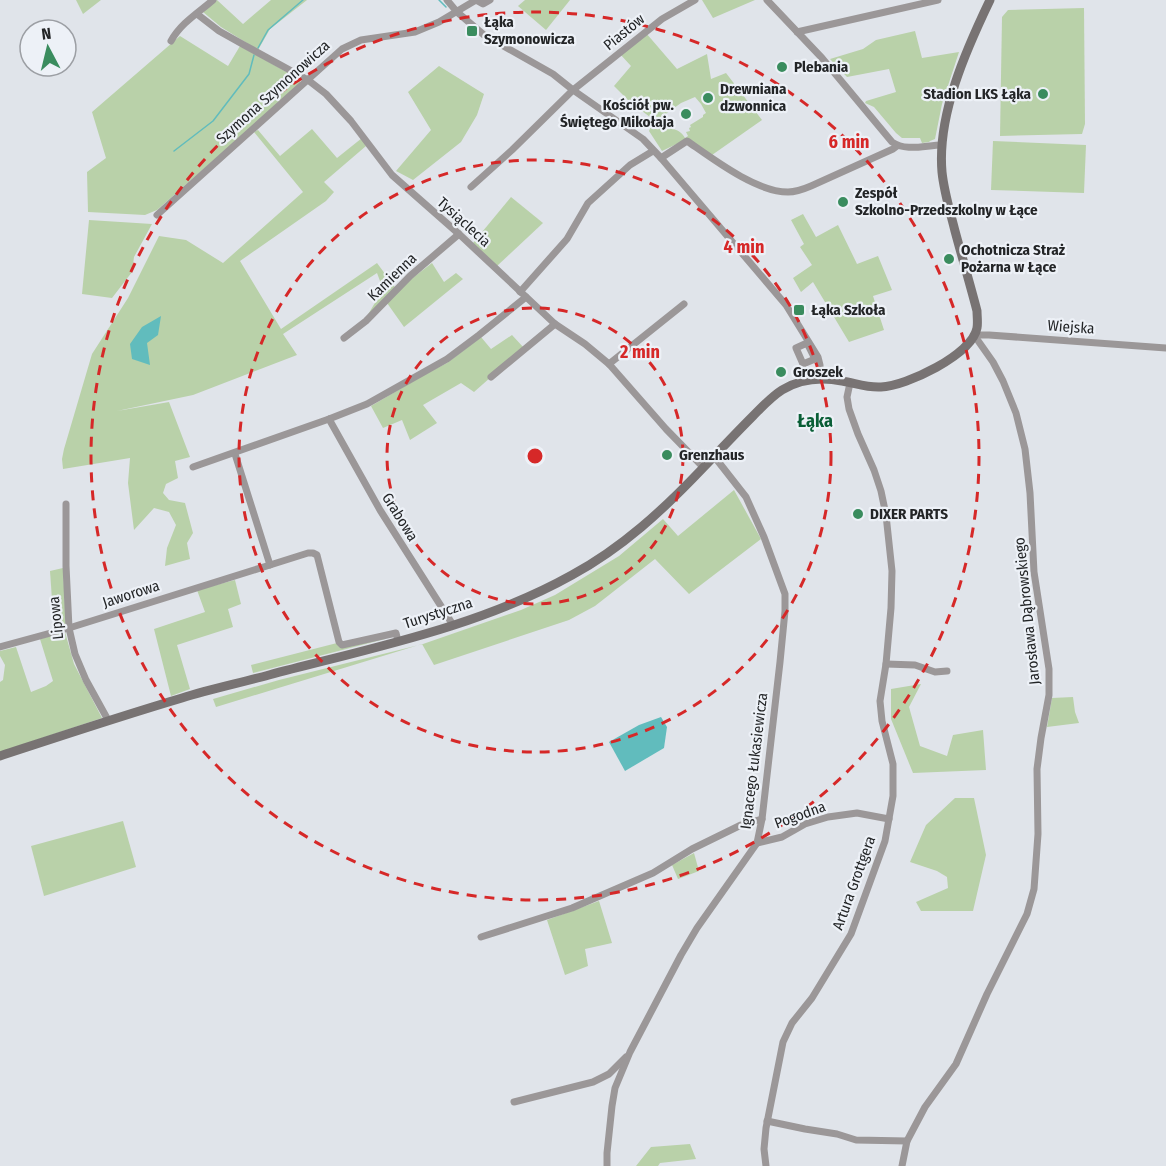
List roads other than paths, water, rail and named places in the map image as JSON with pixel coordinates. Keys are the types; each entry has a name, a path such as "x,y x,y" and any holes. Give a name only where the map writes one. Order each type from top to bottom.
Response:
{"main road":[{"path":"820,379 888,387 933,369 960,352 978,328 977,311 946,195 942,171 942,145 947,114 957,78 990,0"},
{"name":"Turystyczna","path":"0,756 184,697 453,625 531,596 600,559 645,526 768,401 782,390 796,383 820,379"}],"street":[{"path":"171,41 184,23 213,0"},
{"path":"447,0 457,12 484,35 553,74 643,139 786,305 818,357 820,379"},
{"name":"Szymona Szymonowicza","path":"157,215 342,49 361,40 415,32 439,22 476,0 483,4 490,0"},
{"name":"Piastów","path":"471,187 573,90 662,19 695,0"},
{"path":"767,0 822,58 892,142 897,146 906,147 942,145"},
{"path":"797,32 938,0"},
{"name":"Tysiąclecia","path":"197,14 219,31 308,80 326,94 351,121 392,175 555,324 609,364 703,467"},
{"path":"661,158 687,141 718,163 766,189 789,192 811,186 897,146"},
{"path":"193,467 367,404 447,359 480,335 523,294 567,239 588,203 630,165 653,151"},
{"name":"Kamienna","path":"344,338 366,321 410,276 459,234"},
{"path":"609,364 684,304"},
{"path":"491,377 555,324"},
{"name":"Wiejska","path":"974,335 1166,348"},
{"name":"Jarosława Dąbrowskiego","path":"907,1141 925,1107 956,1064 987,994 1027,914 1034,889 1038,834 1037,769 1050,695 1049,669 1034,572 1030,493 1025,448 1016,413 1004,381 974,335"},
{"name":"Artura Grottgera","path":"766,1166 764,1149 767,1121 783,1042 792,1023 812,998 851,934 885,841 893,796 893,764 882,720 880,701 886,664 892,571 881,491 849,409 847,397 849,383"},
{"name":"Grabowa","path":"329,419 380,510 453,625"},
{"path":"235,453 270,565"},
{"name":"Ignacego Łukasiewicza","path":"608,1166 607,1153 615,1088 630,1052 697,928 757,843 762,819 780,662 785,594 746,497 713,457"},
{"name":"Lipowa","path":"66,504 69,628 75,654 86,680 108,720"},
{"name":"Jaworowa","path":"0,647 69,628 308,553 317,555 339,642 342,645 396,633 398,641"},
{"path":"886,664 915,665 934,672 947,671"},
{"name":"Pogodna","path":"757,843 782,837 805,824 828,817 857,813 889,819"},
{"path":"481,937 567,910 602,896 653,873 692,849 741,825 762,819"},
{"name":"Ignacego Łukasiewicza","path":"514,1102 593,1082 609,1074 630,1052"},
{"path":"767,1121 837,1134 856,1140 907,1141 902,1166"}],"water":[{"path":"161,316 158,335 147,343 150,365 132,359 130,344 142,327"},
{"path":"661,717 667,727 664,748 625,771 609,742 639,725"}],"waterway":[{"path":"258,48 268,30 303,0"},
{"path":"439,0 446,7"},
{"path":"174,151 213,121 249,74 254,55"}],"place":[{"name":"Łąka Szymonowicza","path":"472,31"},
{"name":"Plebania","path":"782,67"},
{"name":"Stadion LKS Łąka","path":"1043,94"},
{"name":"Drewniana dzwonnica","path":"708,98"},
{"name":"Kościół pw. Świętego Mikołaja","path":"686,114"},
{"name":"Zespół Szkolno-Przedszkolny w Łące","path":"843,202"},
{"name":"Ochotnicza Straż Pożarna w Łące","path":"949,259"},
{"name":"Łąka Szkoła","path":"799,310"},
{"name":"Groszek","path":"781,372"},
{"name":"Grenzhaus","path":"667,455"},
{"name":"DIXER PARTS","path":"858,514"}],"district":[{"name":"Łąka","path":"815,421"}]}
